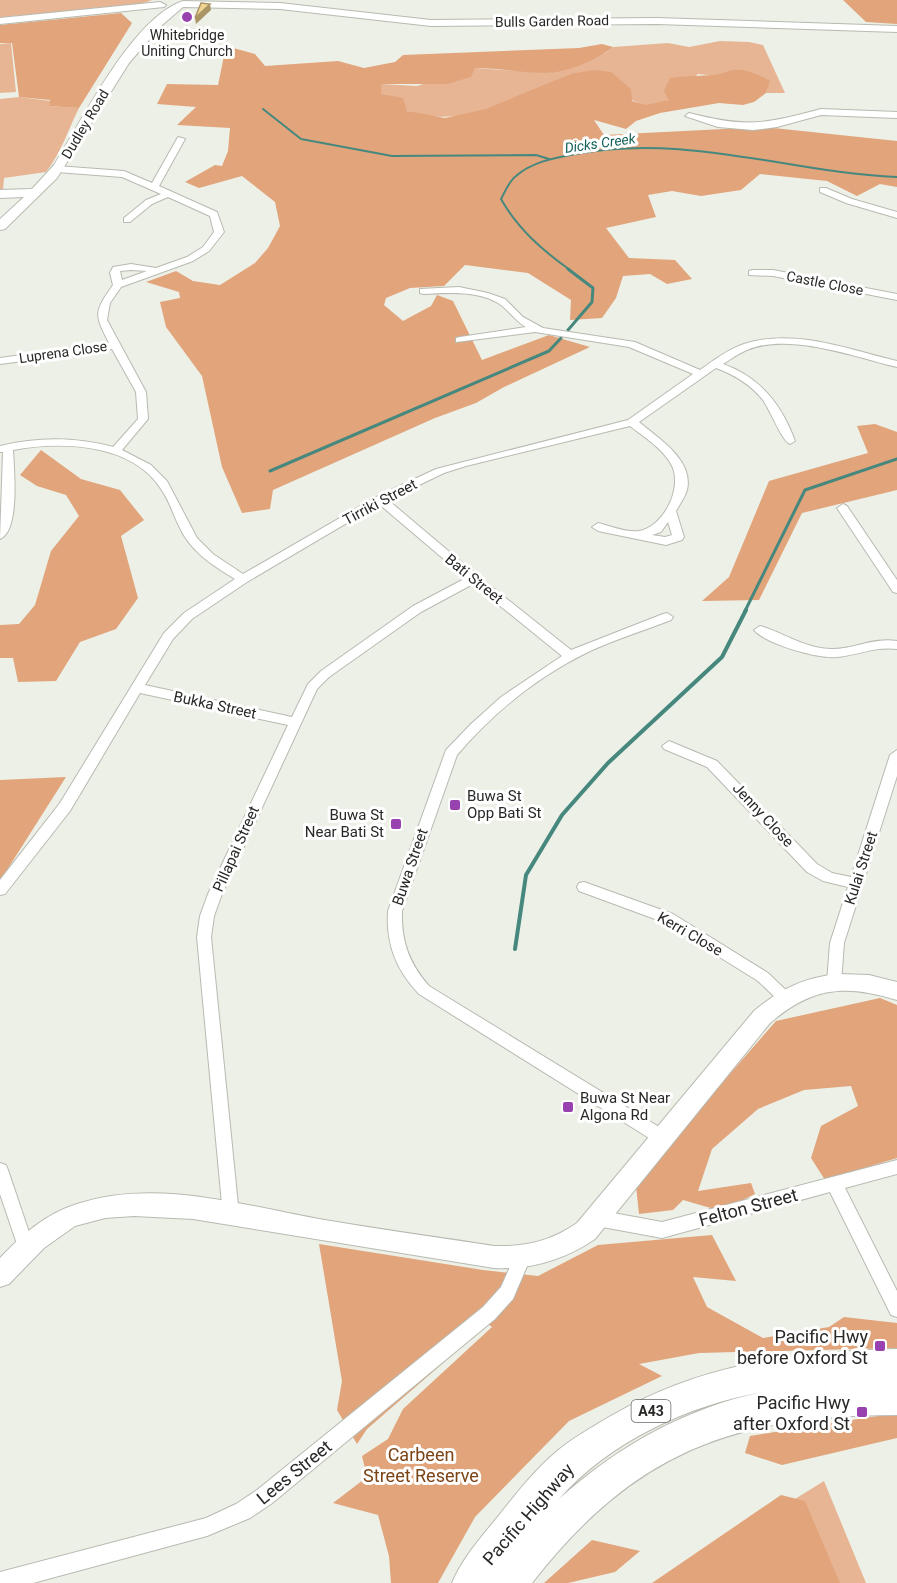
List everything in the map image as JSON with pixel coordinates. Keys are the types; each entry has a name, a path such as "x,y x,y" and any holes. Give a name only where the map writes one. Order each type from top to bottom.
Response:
{"highway":[{"name":"Pacific Highway","path":"470,1583 511,1529 562,1470 582,1454 642,1416 701,1390 765,1374 838,1366 897,1365"},
{"name":"Pacific Highway","path":"510,1583 550,1533 573,1509 615,1473 662,1445 690,1432 756,1410 814,1401 897,1398"}],"main road":[{"name":"Bulls Garden Road","path":"185,3 283,3 431,23 646,21 897,29"},
{"name":"Dudley Road","path":"0,226 57,169 160,6 185,3"},
{"path":"0,21 138,6 160,6"},
{"path":"0,194 34,193"},
{"path":"0,1276 26,1247 76,1215 112,1207 146,1204 231,1215 494,1257 523,1257 541,1254 573,1240 586,1231 762,1017 785,998 807,989 834,983 864,983 897,992"}],"street":[{"path":"689,116 718,124 753,127 777,124 821,112 897,116"},
{"path":"155,186 181,139"},
{"path":"57,169 124,174 155,186 214,214 219,232 206,249 190,259 118,285 105,303 102,320 141,392 143,419 115,451"},
{"path":"823,189 849,201 897,214"},
{"path":"127,220 149,202 170,193"},
{"path":"118,285 116,269 131,267 158,270"},
{"name":"Castle Close","path":"752,273 773,273 897,297"},
{"path":"423,291 459,290 494,298 502,301 519,319 535,329"},
{"path":"460,340 535,329 632,344 700,374"},
{"name":"Tirriki Street","path":"0,890 64,807 168,636 188,616 243,579 380,499 440,471 632,422 715,364 745,347 760,342 786,340 828,346 897,364"},
{"name":"Luprena Close","path":"4,362 116,345"},
{"path":"715,364 744,376 754,384 786,428 790,441"},
{"path":"632,422 664,449 678,467 682,489 670,512 657,529 642,534"},
{"path":"0,535 8,516 4,448 59,442 115,451 132,459 155,475 168,493 192,539 217,562 243,579"},
{"name":"Bati Street","path":"380,499 570,656"},
{"path":"843,508 897,589"},
{"path":"598,527 642,534 666,541 678,537 670,512"},
{"name":"Pillapai Street","path":"231,1215 204,937 207,916 215,894 312,687 325,674 417,609 474,579"},
{"name":"Buwa Street","path":"663,1138 424,990 402,963 395,944 395,911 451,753 476,726 570,656 667,617"},
{"path":"760,630 774,638 830,653 880,644 897,645"},
{"name":"Bukka Street","path":"136,688 294,722"},
{"name":"Jenny Close","path":"669,746 712,764 812,868 828,877 856,884"},
{"name":"Kulai Street","path":"834,983 837,943 892,787 897,755"},
{"name":"Kerri Close","path":"584,887 668,918 763,977 785,998"},
{"name":"Felton Street","path":"597,1218 662,1230 897,1167"},
{"path":"0,1170 26,1247"},
{"path":"835,1185 897,1309"},
{"name":"Lees Street","path":"0,1582 207,1527 243,1511 264,1497 489,1312 507,1293 523,1257"}],"shaded area":[{"path":"0,0 152,0 139,5 0,18"},
{"path":"720,41 763,45 785,93 766,93 769,81 734,70 717,76 698,74 670,100 646,106 570,74 490,108 449,117 428,116 408,111 380,94 382,84 417,86 475,68 547,73 570,68 605,53 613,47 668,43 689,47"},
{"path":"11,43 16,92 0,93 0,44"},
{"path":"19,97 51,101 49,106 79,108 60,149 46,172 4,178 3,190 0,190 0,99"},
{"path":"824,1481 866,1583 660,1583"}],"green space":[{"path":"843,0 897,0 897,24 866,22"},
{"path":"121,13 132,23 79,108 49,106 50,100 19,97 12,43 0,43 0,25"},
{"path":"602,44 613,47 590,61 562,71 536,73 475,68 471,77 447,84 382,84 381,94 403,98 407,111 445,118 486,109 570,74 594,70 611,72 631,89 632,101 646,105 669,100 664,91 670,78 717,75 733,70 743,70 770,81 766,93 754,102 743,105 719,103 660,113 636,121 626,129 594,120 604,135 764,127 897,141 897,187 880,184 857,196 827,181 760,174 741,190 701,196 672,191 648,195 656,217 606,228 629,258 675,260 692,279 667,284 650,274 623,276 616,298 602,318 570,320 571,300 528,273 465,265 444,286 410,288 386,298 384,305 403,321 431,306 437,295 453,301 482,360 549,335 590,347 504,387 476,403 435,418 273,490 270,509 242,513 222,467 202,376 166,327 160,302 180,298 179,292 146,282 176,271 193,281 220,285 255,263 268,248 280,226 275,202 242,176 199,188 185,182 215,165 222,166 228,151 230,128 177,125 196,107 157,104 167,84 218,85 226,46 255,54 265,66 338,61 364,68 395,62 403,55 579,48"},
{"path":"875,424 897,432 897,490 802,513 759,600 702,601 729,577 769,481 868,453 857,426"},
{"path":"41,450 81,479 120,490 144,520 121,536 138,598 116,629 80,642 56,681 18,682 13,658 0,658 0,625 19,624 35,605 51,551 79,516 66,495 37,486 20,475"},
{"path":"66,777 0,881 0,780"},
{"path":"880,998 897,1005 897,1158 825,1180 811,1158 821,1126 858,1106 851,1086 804,1090 758,1109 712,1149 698,1191 751,1183 755,1194 721,1211 683,1200 673,1210 639,1214 636,1186 693,1116 776,1021"},
{"name":"Carbeen Street Reserve","path":"712,1235 736,1281 693,1277 707,1307 763,1338 829,1327 844,1317 897,1323 897,1348 699,1353 639,1364 662,1376 569,1421 475,1517 438,1583 391,1583 389,1556 378,1515 333,1503 367,1477 362,1456 388,1439 403,1409 492,1327 488,1324 367,1429 357,1444 337,1410 342,1381 319,1244 483,1270 538,1276 598,1245"},
{"path":"897,1413 897,1438 782,1465 745,1453 750,1436"},
{"path":"781,1495 805,1501 840,1583 652,1583"},
{"path":"592,1540 640,1551 615,1572 568,1583 544,1583"}],"building":[{"path":"201,3 210,4 195,18"}],"waterway":[{"path":"263,109 301,139 392,156 536,155 549,159"},
{"name":"Dicks Creek","path":"570,270 531,238 501,199 509,184 522,171 551,159 616,149 657,148 737,156 856,174 897,177"},
{"name":"Dicks Creek","path":"568,269 593,288 592,302 568,330"},
{"name":"Dicks Creek","path":"270,471 549,351 561,338"},
{"path":"745,611 805,490 897,459"},
{"path":"515,949 526,875 562,815 608,763 722,657 746,610"}],"place":[{"name":"Whitebridge Uniting Church","path":"187,17"},
{"name":"Buwa St Opp Bati St","path":"455,805"},
{"name":"Buwa St Near Bati St","path":"396,824"},
{"name":"Buwa St Near Algona Rd","path":"568,1107"},
{"name":"Pacific Hwy before Oxford St","path":"880,1346"},
{"name":"Pacific Hwy after Oxford St","path":"862,1412"}]}
